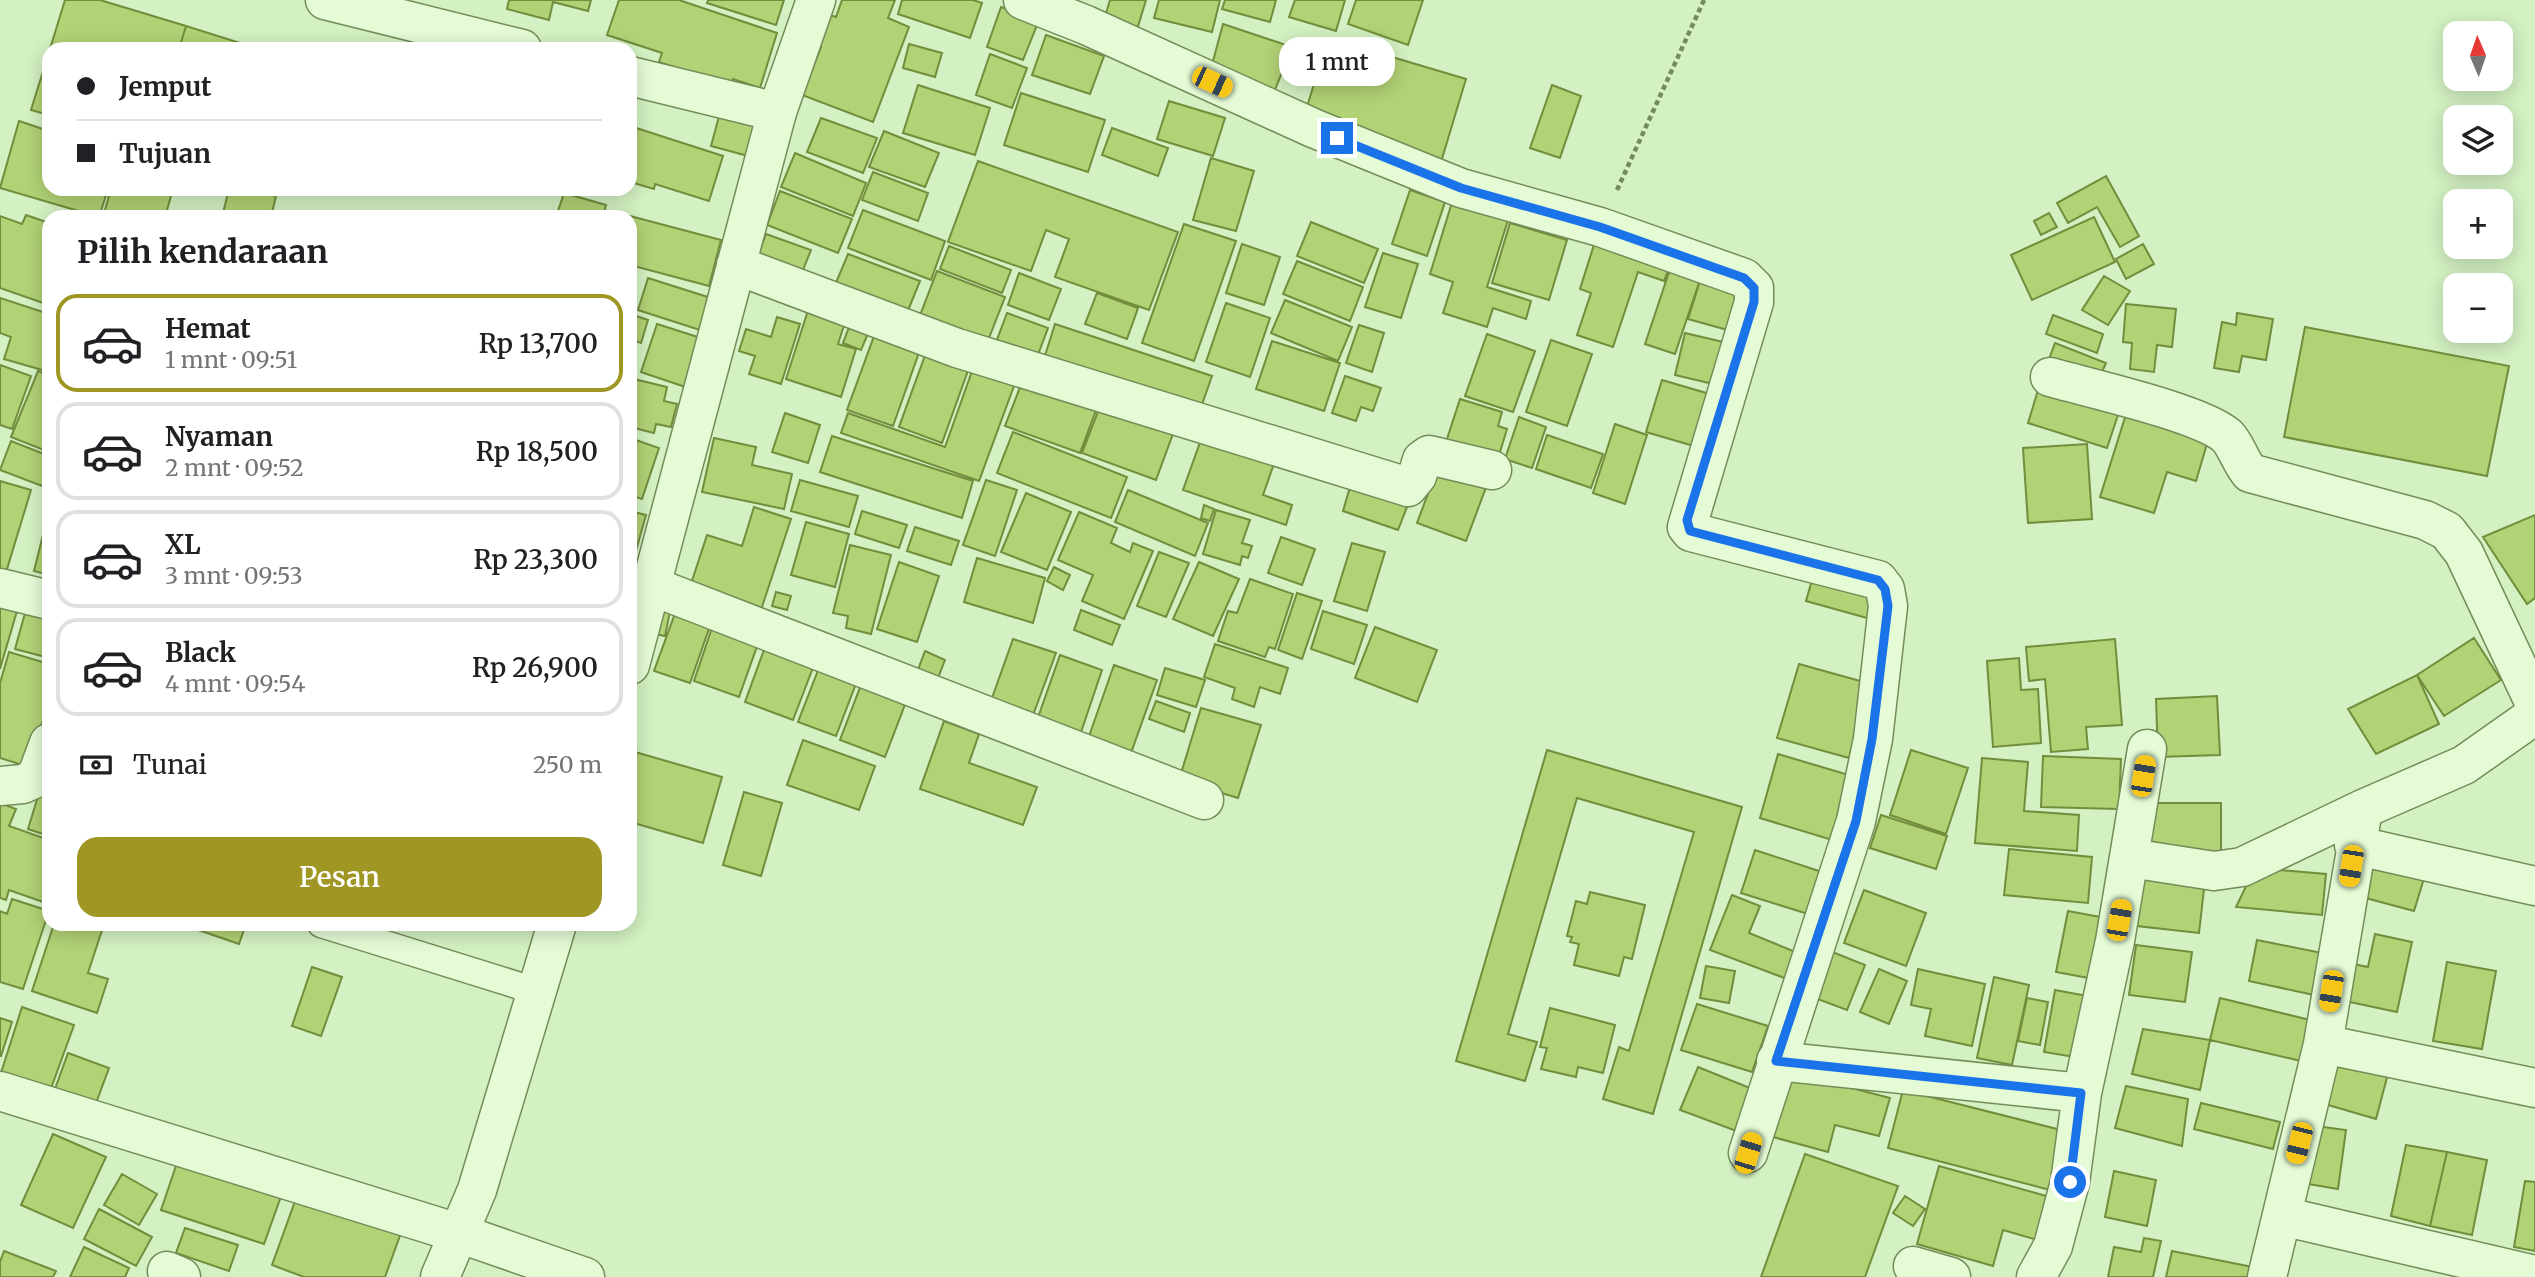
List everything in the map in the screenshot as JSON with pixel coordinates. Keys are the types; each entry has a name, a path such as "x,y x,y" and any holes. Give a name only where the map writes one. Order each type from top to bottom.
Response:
{"street":[{"path":"325,0 494,42"},
{"path":"637,635 777,112 816,0"},
{"path":"1023,0 1086,25 1312,128 1461,188 1600,227 1744,278 1754,288 1754,302 1687,520 1690,531 1878,580 1885,589 1888,606 1872,739 1856,821 1748,1153"},
{"path":"637,78 777,112"},
{"path":"736,265 957,348 1408,487 1417,476 1422,460 1429,455 1492,470"},
{"path":"2050,377 2194,419 2228,437 2239,462 2250,473 2425,520 2447,531 2464,553 2535,704"},
{"path":"649,584 1204,800"},
{"path":"0,588 42,598"},
{"path":"2130,858 2214,871 2242,867 2363,809 2464,765 2535,715"},
{"path":"2036,1277 2053,1246 2070,1182 2081,1093 2130,858 2147,749"},
{"path":"0,786 23,784 36,778 42,762"},
{"path":"2267,1277 2323,1044 2354,845 2363,809"},
{"path":"2354,845 2535,886"},
{"path":"440,1277 477,1190 554,931"},
{"path":"2323,1044 2535,1088"},
{"path":"1776,1061 2081,1093"},
{"path":"0,1091 458,1233 585,1277"},
{"path":"2282,1216 2535,1275"},
{"path":"1913,1266 1951,1277"}],"lane":[{"path":"343,931 536,991"}],"path":[{"path":"1600,227 1704,0"}],"building":[{"path":"65,0 100,0 186,26 181,42 52,42"},
{"path":"509,0 591,0 588,11 553,2 549,20 507,9"},
{"path":"619,0 679,0 777,33 760,88 733,79 731,86 659,62 662,53 637,45 637,42 607,35"},
{"path":"708,0 784,0 776,25 707,3"},
{"path":"842,0 895,0 888,18 909,27 873,122 802,95 821,47 815,45 827,14 836,17"},
{"path":"902,0 973,0 982,3 970,38 898,14"},
{"path":"1110,0 1146,0 1136,33 1103,23"},
{"path":"1159,0 1220,0 1212,32 1154,18"},
{"path":"1225,0 1276,0 1270,22 1222,9"},
{"path":"1295,0 1345,0 1336,31 1289,17"},
{"path":"1356,0 1423,0 1408,45 1348,24"},
{"path":"1001,7 1039,20 1023,60 987,47"},
{"path":"1223,24 1292,47 1271,100 1213,61"},
{"path":"186,26 237,42 181,42"},
{"path":"1046,35 1104,56 1090,94 1032,75"},
{"path":"1328,38 1466,79 1441,162 1303,120"},
{"path":"909,44 942,53 935,77 903,68"},
{"path":"990,54 1027,68 1012,108 976,95"},
{"path":"42,75 42,113 31,110"},
{"path":"918,85 990,108 975,155 903,133"},
{"path":"1552,85 1581,96 1560,158 1530,148"},
{"path":"1021,93 1105,120 1088,172 1004,145"},
{"path":"1169,101 1225,118 1213,156 1157,139"},
{"path":"721,109 759,119 748,156 711,146"},
{"path":"821,118 877,138 863,173 807,152"},
{"path":"19,121 42,129 42,196 106,196 101,210 75,210 0,188"},
{"path":"637,128 723,156 709,201 655,184 654,189 637,184"},
{"path":"1112,128 1168,148 1158,176 1102,155"},
{"path":"884,131 939,153 925,187 869,167"},
{"path":"795,153 866,183 853,216 781,187"},
{"path":"1211,158 1254,171 1236,231 1193,220"},
{"path":"978,161 1178,232 1149,310 1055,277 1069,239 1046,230 1031,271 948,242"},
{"path":"873,172 928,193 918,221 862,200"},
{"path":"2106,176 2139,236 2120,247 2097,207 2068,223 2057,203"},
{"path":"1410,190 1445,202 1427,256 1392,244"},
{"path":"780,191 852,219 838,253 767,225"},
{"path":"109,196 171,196 167,210 105,210"},
{"path":"227,196 276,196 273,210 224,210"},
{"path":"563,196 574,196 606,205 605,210 558,210"},
{"path":"1453,199 1509,217 1487,287 1531,301 1526,319 1493,308 1487,327 1443,313 1453,282 1430,274"},
{"path":"863,210 945,241 931,280 848,248"},
{"path":"2049,213 2057,227 2041,235 2034,221"},
{"path":"26,215 42,221 42,303 0,288 0,216 22,224"},
{"path":"2094,217 2115,262 2032,300 2011,255"},
{"path":"637,218 721,240 709,286 637,267"},
{"path":"1311,222 1378,249 1364,283 1297,256"},
{"path":"1510,223 1567,240 1549,300 1492,283"},
{"path":"1184,224 1236,241 1194,361 1142,343"},
{"path":"1598,232 1673,257 1664,281 1638,272 1613,347 1577,335 1591,293 1580,289"},
{"path":"766,234 811,250 799,280 755,263"},
{"path":"1242,244 1280,257 1264,305 1226,293"},
{"path":"2143,244 2154,264 2126,279 2116,259"},
{"path":"949,246 1011,270 1002,293 940,269"},
{"path":"1383,253 1418,264 1401,318 1365,307"},
{"path":"848,254 920,281 905,318 833,290"},
{"path":"1674,257 1704,268 1675,354 1645,344"},
{"path":"1297,261 1363,287 1350,321 1283,294"},
{"path":"937,271 1005,297 987,343 919,318"},
{"path":"1019,273 1061,289 1049,320 1008,305"},
{"path":"2104,276 2130,291 2108,325 2082,310"},
{"path":"648,278 714,299 703,331 638,310"},
{"path":"1700,281 1753,296 1742,334 1688,319"},
{"path":"1097,293 1138,308 1127,339 1085,324"},
{"path":"0,298 42,312 42,370 4,359 11,337 0,333"},
{"path":"1285,300 1352,327 1338,361 1271,333"},
{"path":"811,301 848,313 838,344 856,349 841,397 786,379"},
{"path":"1226,303 1270,318 1250,377 1206,362"},
{"path":"2126,304 2176,309 2172,347 2157,345 2154,372 2130,369 2132,343 2123,342"},
{"path":"1007,313 1048,328 1036,360 995,345"},
{"path":"2237,313 2273,319 2266,360 2242,356 2239,372 2214,368 2222,322 2236,325"},
{"path":"2053,315 2103,334 2097,353 2046,334"},
{"path":"637,316 648,320 641,343 637,342"},
{"path":"777,317 800,324 781,384 749,374 755,356 739,351 746,329 771,337"},
{"path":"853,317 872,324 861,350 843,343"},
{"path":"657,324 707,340 691,389 641,372"},
{"path":"1055,324 1212,376 1198,416 1042,365"},
{"path":"1359,325 1384,333 1372,372 1346,363"},
{"path":"2305,327 2509,366 2487,476 2284,437"},
{"path":"877,328 922,344 893,426 847,410"},
{"path":"1685,333 1736,345 1726,387 1675,375"},
{"path":"1487,334 1535,351 1513,412 1465,396"},
{"path":"1551,340 1592,354 1567,426 1526,412"},
{"path":"1272,341 1340,363 1324,411 1256,389"},
{"path":"2055,343 2106,363 2098,381 2048,362"},
{"path":"927,350 970,365 942,443 899,427"},
{"path":"976,360 1018,375 979,481 841,433 848,413 945,447"},
{"path":"0,365 31,376 12,429 0,425"},
{"path":"38,371 42,373 42,449 11,437"},
{"path":"1345,376 1381,388 1373,411 1361,407 1356,421 1332,413"},
{"path":"1024,377 1098,405 1080,453 1005,426"},
{"path":"637,380 667,387 664,401 677,404 671,427 656,424 654,433 637,429"},
{"path":"1662,380 1720,397 1704,449 1646,432"},
{"path":"2039,387 2119,412 2107,448 2028,423"},
{"path":"1460,399 1502,412 1498,426 1507,429 1497,462 1445,445"},
{"path":"1101,404 1174,431 1156,480 1082,453"},
{"path":"2127,411 2209,437 2196,481 2167,472 2154,513 2100,497"},
{"path":"785,413 820,425 808,463 772,452"},
{"path":"1519,417 1546,427 1532,468 1505,459"},
{"path":"1615,424 1647,435 1625,504 1593,493"},
{"path":"1013,432 1127,477 1111,518 997,473"},
{"path":"1203,434 1276,458 1263,495 1292,505 1286,525 1183,490"},
{"path":"1547,435 1603,454 1591,488 1536,469"},
{"path":"832,436 973,481 962,518 820,472"},
{"path":"714,438 756,447 752,465 792,474 784,509 702,492"},
{"path":"637,440 659,448 642,499 637,497"},
{"path":"11,441 42,453 42,486 0,470"},
{"path":"2087,444 2092,519 2028,523 2023,448"},
{"path":"1439,464 1488,482 1466,541 1417,523"},
{"path":"800,480 858,496 849,527 791,511"},
{"path":"986,480 1017,490 995,556 963,545"},
{"path":"0,481 31,490 4,579 0,578"},
{"path":"1350,487 1407,507 1398,530 1343,511"},
{"path":"1128,490 1208,523 1195,556 1115,522"},
{"path":"1026,493 1071,512 1047,570 1001,552"},
{"path":"1204,505 1214,509 1210,521 1201,518"},
{"path":"754,507 791,519 758,619 687,596 707,535 742,546"},
{"path":"1216,510 1250,520 1242,543 1252,546 1248,558 1242,556 1240,565 1203,554"},
{"path":"862,511 907,525 899,548 855,534"},
{"path":"1079,512 1117,528 1111,543 1130,552 1133,543 1153,551 1124,619 1082,601 1093,575 1058,560"},
{"path":"637,513 646,515 637,547"},
{"path":"2535,515 2535,598 2527,604 2483,537"},
{"path":"806,522 849,534 835,587 791,575"},
{"path":"915,527 959,541 951,565 907,551"},
{"path":"1281,537 1315,549 1302,585 1268,573"},
{"path":"42,539 42,573 34,571"},
{"path":"1352,543 1385,552 1367,611 1334,601"},
{"path":"850,545 891,555 871,634 846,628 848,616 833,613"},
{"path":"1159,552 1189,563 1166,617 1137,606"},
{"path":"977,558 1045,578 1033,623 964,602"},
{"path":"899,562 939,576 917,642 877,629"},
{"path":"1199,562 1239,579 1213,636 1173,619"},
{"path":"1816,566 1877,583 1867,618 1806,601"},
{"path":"1054,567 1070,575 1063,590 1047,581"},
{"path":"1250,579 1293,594 1275,649 1269,647 1265,657 1218,641 1228,611 1237,613"},
{"path":"776,592 791,596 787,610 772,606"},
{"path":"1297,593 1322,601 1302,659 1278,650"},
{"path":"657,598 672,602 665,636 649,633"},
{"path":"678,605 713,617 690,683 654,671"},
{"path":"0,606 17,611 0,669"},
{"path":"27,606 42,609 42,656 15,649"},
{"path":"1081,610 1120,625 1112,645 1074,630"},
{"path":"1323,611 1367,625 1354,664 1311,649"},
{"path":"715,619 761,635 739,697 694,681"},
{"path":"1375,627 1437,650 1417,702 1355,678"},
{"path":"2474,638 2501,680 2444,716 2417,675"},
{"path":"768,639 817,657 793,720 745,702"},
{"path":"1013,639 1056,653 1029,726 987,712"},
{"path":"2115,639 2122,725 2086,727 2088,749 2051,752 2045,679 2029,681 2026,647"},
{"path":"1215,644 1288,668 1280,694 1260,687 1254,707 1232,699 1235,688 1204,677"},
{"path":"925,651 945,660 936,683 916,675"},
{"path":"9,652 42,662 42,723 29,767 0,758 0,683"},
{"path":"1060,655 1102,670 1077,744 1034,729"},
{"path":"2019,658 2021,690 2038,689 2041,743 1993,747 1987,661"},
{"path":"822,660 860,673 836,736 798,722"},
{"path":"1799,664 1871,684 1849,758 1777,738"},
{"path":"1114,665 1157,680 1131,753 1088,739"},
{"path":"1165,668 1205,680 1196,707 1157,695"},
{"path":"2417,675 2439,724 2376,754 2348,709"},
{"path":"864,677 909,694 885,757 840,740"},
{"path":"2217,696 2220,755 2158,757 2156,699"},
{"path":"1156,701 1190,713 1184,732 1149,719"},
{"path":"1201,708 1261,725 1238,798 1179,780"},
{"path":"944,721 979,734 969,763 1037,787 1023,825 920,789"},
{"path":"803,740 875,766 859,810 787,785"},
{"path":"1547,750 1742,807 1653,1114 1603,1099 1619,1047 1629,1051 1694,832 1577,798 1508,1034 1537,1042 1525,1081 1456,1061"},
{"path":"1911,750 1968,768 1946,834 1890,815"},
{"path":"637,753 722,777 703,843 637,824"},
{"path":"1778,754 1862,779 1842,843 1760,818"},
{"path":"2043,756 2121,759 2119,809 2041,807"},
{"path":"1982,758 2028,762 2024,811 2079,815 2077,851 1975,843"},
{"path":"42,783 42,834 28,829"},
{"path":"744,792 782,803 761,876 723,865"},
{"path":"0,803 16,809 9,826 42,838 42,902 9,890 6,900 0,898"},
{"path":"2149,803 2221,803 2221,852 2149,852"},
{"path":"1881,815 1947,836 1936,869 1870,848"},
{"path":"2009,849 2092,857 2088,903 2004,895"},
{"path":"1755,850 1822,872 1808,914 1741,893"},
{"path":"2373,857 2426,872 2414,911 2362,897"},
{"path":"2255,868 2326,874 2322,915 2236,907"},
{"path":"2143,872 2205,880 2199,933 2137,926"},
{"path":"1864,890 1926,913 1906,966 1844,943"},
{"path":"1590,892 1645,905 1632,959 1624,957 1619,976 1574,965 1579,944 1570,942 1572,937 1567,936 1576,901 1587,904"},
{"path":"1732,895 1760,906 1749,933 1798,953 1787,979 1710,950"},
{"path":"12,899 42,909 42,931 23,989 0,982 0,911 7,914"},
{"path":"2068,911 2106,918 2094,979 2056,972"},
{"path":"52,931 102,931 88,973 108,979 97,1013 32,991"},
{"path":"201,931 244,931 239,944"},
{"path":"2375,934 2412,942 2397,1012 2345,1001 2353,964 2368,967"},
{"path":"2257,940 2327,954 2319,996 2249,981"},
{"path":"2136,945 2192,952 2185,1002 2129,995"},
{"path":"1830,951 1865,965 1847,1010 1812,997"},
{"path":"2447,962 2496,971 2482,1049 2433,1041"},
{"path":"1706,966 1735,971 1729,1003 1700,998"},
{"path":"312,967 342,977 321,1036 292,1026"},
{"path":"1879,969 1907,981 1889,1024 1860,1012"},
{"path":"1918,969 1985,984 1972,1046 1925,1036 1931,1009 1911,1005"},
{"path":"1994,977 2029,985 2012,1065 1977,1058"},
{"path":"2055,990 2093,997 2081,1058 2044,1052"},
{"path":"2027,998 2048,1002 2040,1045 2018,1041"},
{"path":"2220,998 2310,1020 2301,1061 2210,1040"},
{"path":"1697,1004 1768,1026 1752,1072 1681,1050"},
{"path":"22,1007 74,1025 49,1094 0,1076"},
{"path":"1550,1008 1615,1025 1603,1073 1578,1067 1576,1077 1541,1069 1547,1048 1540,1047"},
{"path":"0,1018 12,1022 1,1056 0,1056"},
{"path":"2143,1029 2210,1040 2200,1090 2132,1074"},
{"path":"68,1053 109,1068 92,1114 51,1100"},
{"path":"2331,1054 2389,1070 2376,1119 2318,1102"},
{"path":"1698,1067 1755,1090 1739,1132 1680,1110"},
{"path":"1790,1072 1890,1098 1879,1136 1835,1125 1828,1152 1773,1137"},
{"path":"2126,1086 2188,1099 2182,1146 2115,1128"},
{"path":"1903,1090 2069,1132 2054,1191 1888,1148"},
{"path":"2201,1103 2280,1122 2273,1149 2194,1129"},
{"path":"2316,1126 2346,1130 2338,1189 2308,1184"},
{"path":"53,1134 106,1157 73,1228 21,1205"},
{"path":"2406,1145 2447,1152 2430,1226 2391,1216"},
{"path":"2447,1152 2487,1160 2472,1235 2430,1226"},
{"path":"180,1154 284,1188 264,1244 161,1210"},
{"path":"1805,1154 1898,1186 1865,1277 1761,1277"},
{"path":"1939,1166 2057,1199 2044,1242 2003,1230 1993,1266 1917,1244"},
{"path":"2114,1171 2156,1180 2147,1226 2105,1217"},
{"path":"122,1174 157,1194 139,1225 104,1205"},
{"path":"2525,1181 2535,1182 2535,1251 2514,1247"},
{"path":"298,1193 402,1230 385,1277 304,1277 272,1265"},
{"path":"1905,1196 1925,1209 1913,1226 1893,1213"},
{"path":"99,1209 152,1237 136,1266 84,1239"},
{"path":"185,1228 238,1245 229,1271 176,1253"},
{"path":"2144,1238 2161,1241 2153,1277 2108,1277 2114,1247 2141,1252"},
{"path":"84,1247 129,1268 125,1277 70,1277"},
{"path":"4,1251 56,1271 53,1277 0,1277 0,1262"},
{"path":"2172,1251 2253,1267 2251,1277 2166,1277"}],"route":[{"path":"1337,138 1461,188 1600,227 1744,278 1754,288 1754,302 1687,527 1690,531 1878,580 1885,589 1888,606 1872,739 1856,821 1776,1061 2081,1093 2070,1182"}]}
